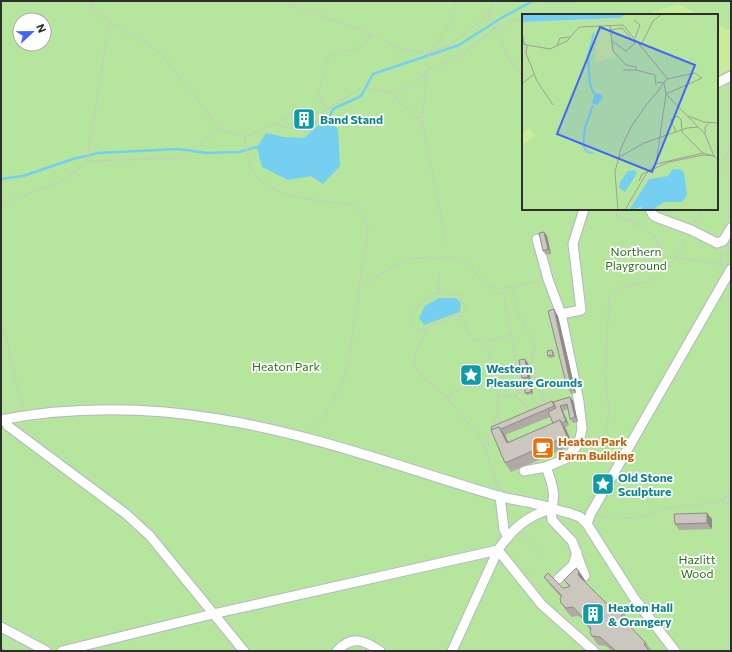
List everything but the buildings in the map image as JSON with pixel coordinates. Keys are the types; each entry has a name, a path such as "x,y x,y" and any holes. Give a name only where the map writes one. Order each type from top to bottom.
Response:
{"lane":[{"path":"718,82 731,76"},
{"path":"562,314 581,310 573,244 584,210"},
{"path":"650,210 656,218 691,230 714,242 720,243 725,239 731,228"},
{"path":"524,471 546,467 565,459 576,448 582,429 581,416 562,314 548,279 537,239"},
{"path":"587,524 591,513 727,284 731,269"},
{"path":"2,420 66,412 172,413 218,418 300,437 388,461 500,496 580,517 587,524 634,598 675,651"},
{"path":"2,420 126,514 150,536 244,651"},
{"path":"546,467 554,495 551,509 552,520 568,535 577,552 585,576"},
{"path":"500,496 504,530 507,535"},
{"path":"452,651 498,550 507,535 527,518 551,509"},
{"path":"62,651 213,614 498,550"},
{"path":"498,550 542,605 594,651"},
{"path":"558,579 573,565 577,552"},
{"path":"1,627 46,651"},
{"path":"337,651 344,644 354,640 371,645 380,651"}],"path":[{"path":"90,1 96,12 160,52 220,128 245,137 276,124 298,108 322,115"},
{"path":"282,1 379,36 396,48 428,54 450,46 488,15 494,1"},
{"path":"442,244 444,228 422,122 428,54 441,38 447,26 453,13 453,1"},
{"path":"488,15 510,59 522,75"},
{"path":"276,124 308,133 327,109 362,88 390,92 413,85 427,70 460,56 495,28 522,19"},
{"path":"1,205 68,178 87,161 109,21"},
{"path":"327,109 318,96 329,56 365,46 370,34"},
{"path":"390,92 422,122"},
{"path":"87,161 180,158 220,128"},
{"path":"245,137 248,157 256,176 271,186 300,198 355,205 363,215 368,228 347,372 326,414 300,437"},
{"path":"718,176 731,145"},
{"path":"619,210 616,216 651,232 657,240 663,254 665,268"},
{"path":"576,448 604,435 608,429 609,409 605,378 609,298 622,288 650,281 665,268 676,257 701,210"},
{"path":"720,243 720,263"},
{"path":"721,256 728,255 731,250"},
{"path":"676,257 720,263 731,269"},
{"path":"359,287 410,258 460,258 492,288 502,289 548,279"},
{"path":"438,293 440,273"},
{"path":"513,286 518,314 532,337 535,350 532,360 536,384 546,403 552,404"},
{"path":"502,289 520,383 516,395"},
{"path":"438,293 460,295 466,308 461,316 454,316 419,331 413,326 411,318 426,297 438,293"},
{"path":"461,316 471,338 487,342 511,335"},
{"path":"1,317 24,417"},
{"path":"428,326 416,352 414,360 417,370 447,398 468,423 484,446 497,480 500,496"},
{"path":"484,446 498,415 498,396 487,342"},
{"path":"520,383 524,386"},
{"path":"498,396 516,395 524,386 536,384"},
{"path":"447,398 453,392 469,385 495,386"},
{"path":"516,395 528,409 531,410 544,400"},
{"path":"498,415 505,429"},
{"path":"507,435 514,443"},
{"path":"721,502 731,490"},
{"path":"591,513 598,517 635,518 667,508 721,502 731,504"},
{"path":"521,531 544,556"},
{"path":"528,572 532,568"}],"green space":[{"name":"Heaton Park","path":"1,1 731,1 731,651 1,651"},
{"path":"678,4 698,14 648,14"},
{"path":"718,24 731,31 731,68 718,75"}],"water":[{"path":"320,124 333,125 338,129 340,166 323,184 311,176 288,180 262,167 257,147 266,133 284,137 304,138"},
{"path":"439,298 456,298 461,303 460,312 424,325 419,318 425,306"}],"waterway":[{"path":"326,125 333,109 361,96 373,74 459,45 503,17 533,1"},
{"path":"540,1 576,1"},
{"path":"1,179 23,176 73,159 98,153 178,149 207,153 239,152 257,147"}],"tram line":[{"path":"1,648 5,651"}],"place":[{"name":"Band Stand","path":"304,119"},
{"name":"Western Pleasure Grounds","path":"471,375"},
{"name":"Heaton Park Farm Building","path":"543,448"},
{"name":"Old Stone Sculpture","path":"603,484"},
{"name":"Heaton Hall & Orangery","path":"593,614"}],"park label":[{"name":"Northern Playground","path":"636,258"},
{"name":"Hazlitt Wood","path":"697,566"}]}
